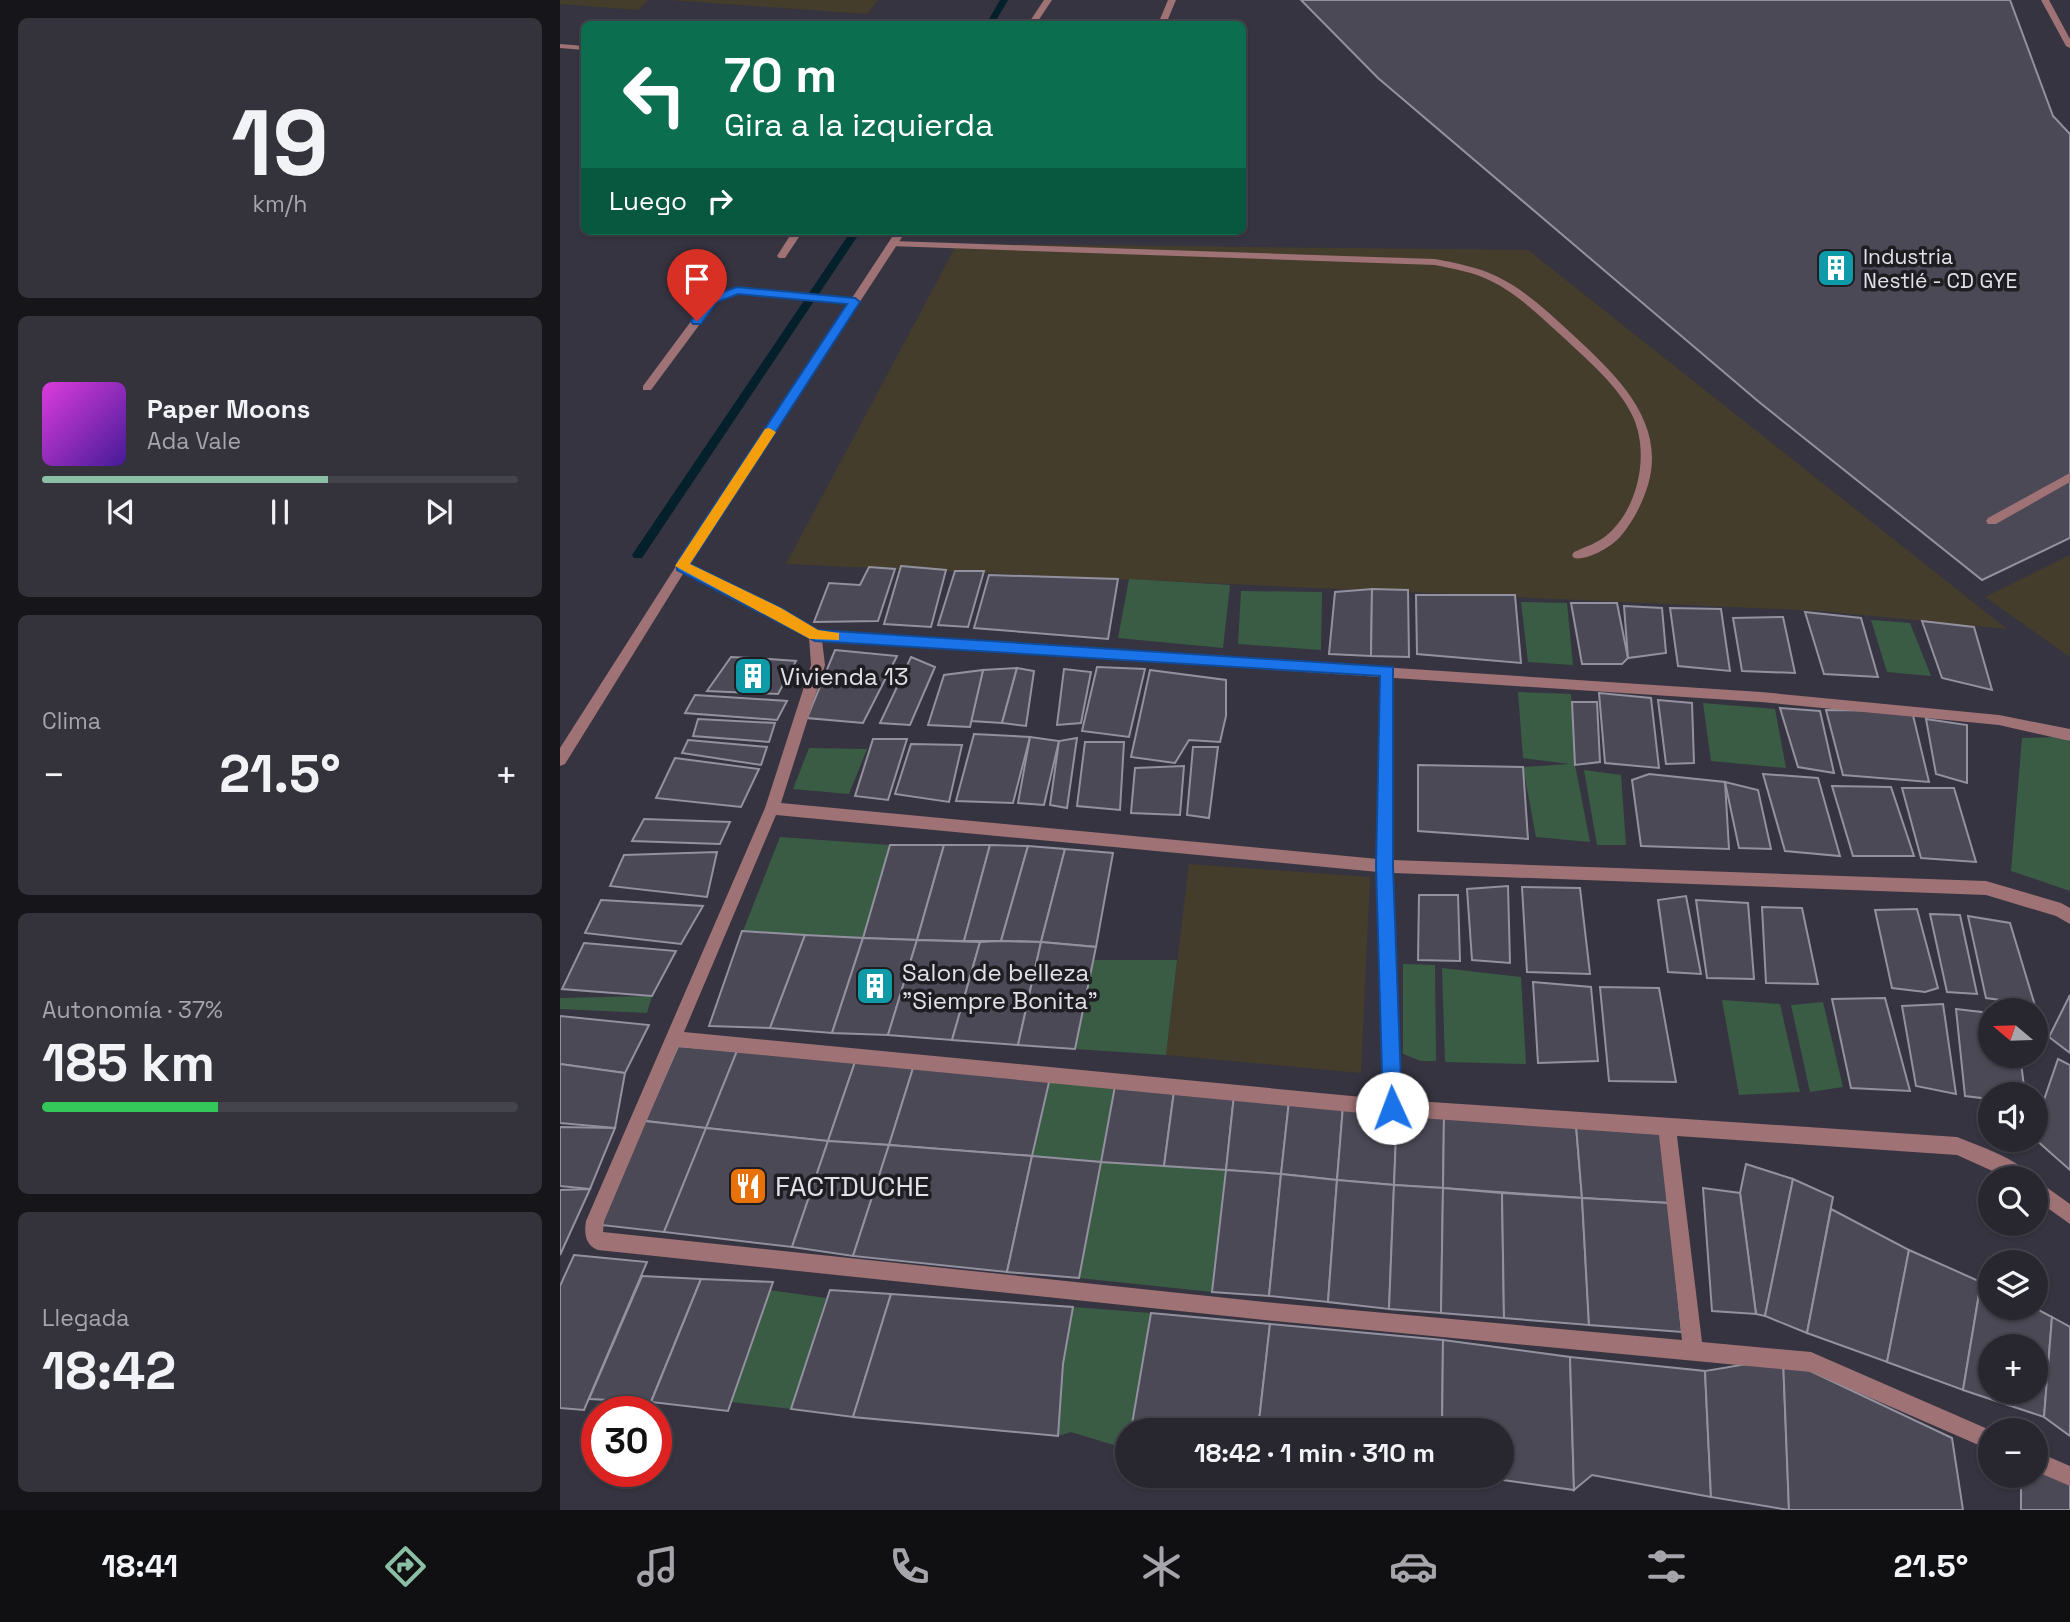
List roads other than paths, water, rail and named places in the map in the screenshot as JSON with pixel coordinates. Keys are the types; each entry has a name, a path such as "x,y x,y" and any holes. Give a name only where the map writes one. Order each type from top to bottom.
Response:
{"street":[{"path":"1034,21 1048,0"},
{"path":"1163,21 1172,0"},
{"path":"2045,0 2070,46"},
{"path":"560,46 581,48"},
{"path":"782,256 795,235"},
{"path":"560,760 682,566 899,235"},
{"path":"893,244 1435,262 1486,275 1509,287 1599,366 1639,416 1646,442 1644,484 1630,514 1611,539 1578,555"},
{"path":"647,388 713,299 737,290 855,302"},
{"path":"1992,521 2070,477"},
{"path":"682,566 775,611 815,635 1387,671 1899,710 1999,720 2070,735"},
{"path":"815,635 817,665 772,808 595,1220 593,1233 598,1241 1275,1312 1811,1362 1978,1435"},
{"path":"1387,671 1385,866 1392,1108"},
{"path":"772,808 1385,866 1986,888 2061,910 2070,916"},
{"path":"672,1038 1392,1108 1956,1146 2003,1166"},
{"path":"1667,1126 1693,1349"},
{"path":"2048,1198 2070,1215"},
{"path":"2048,1467 2070,1476"}],"waterway":[{"path":"992,21 1004,0"},
{"path":"638,555 853,235"}],"place":[{"name":"Industria Nestlé - CD GYE","path":"1836,268"},
{"name":"Vivienda 13","path":"753,676"},
{"name":"Salon de belleza \"Siempre Bonita\"","path":"875,986"},
{"name":"FACTDUCHE","path":"748,1186"}]}
